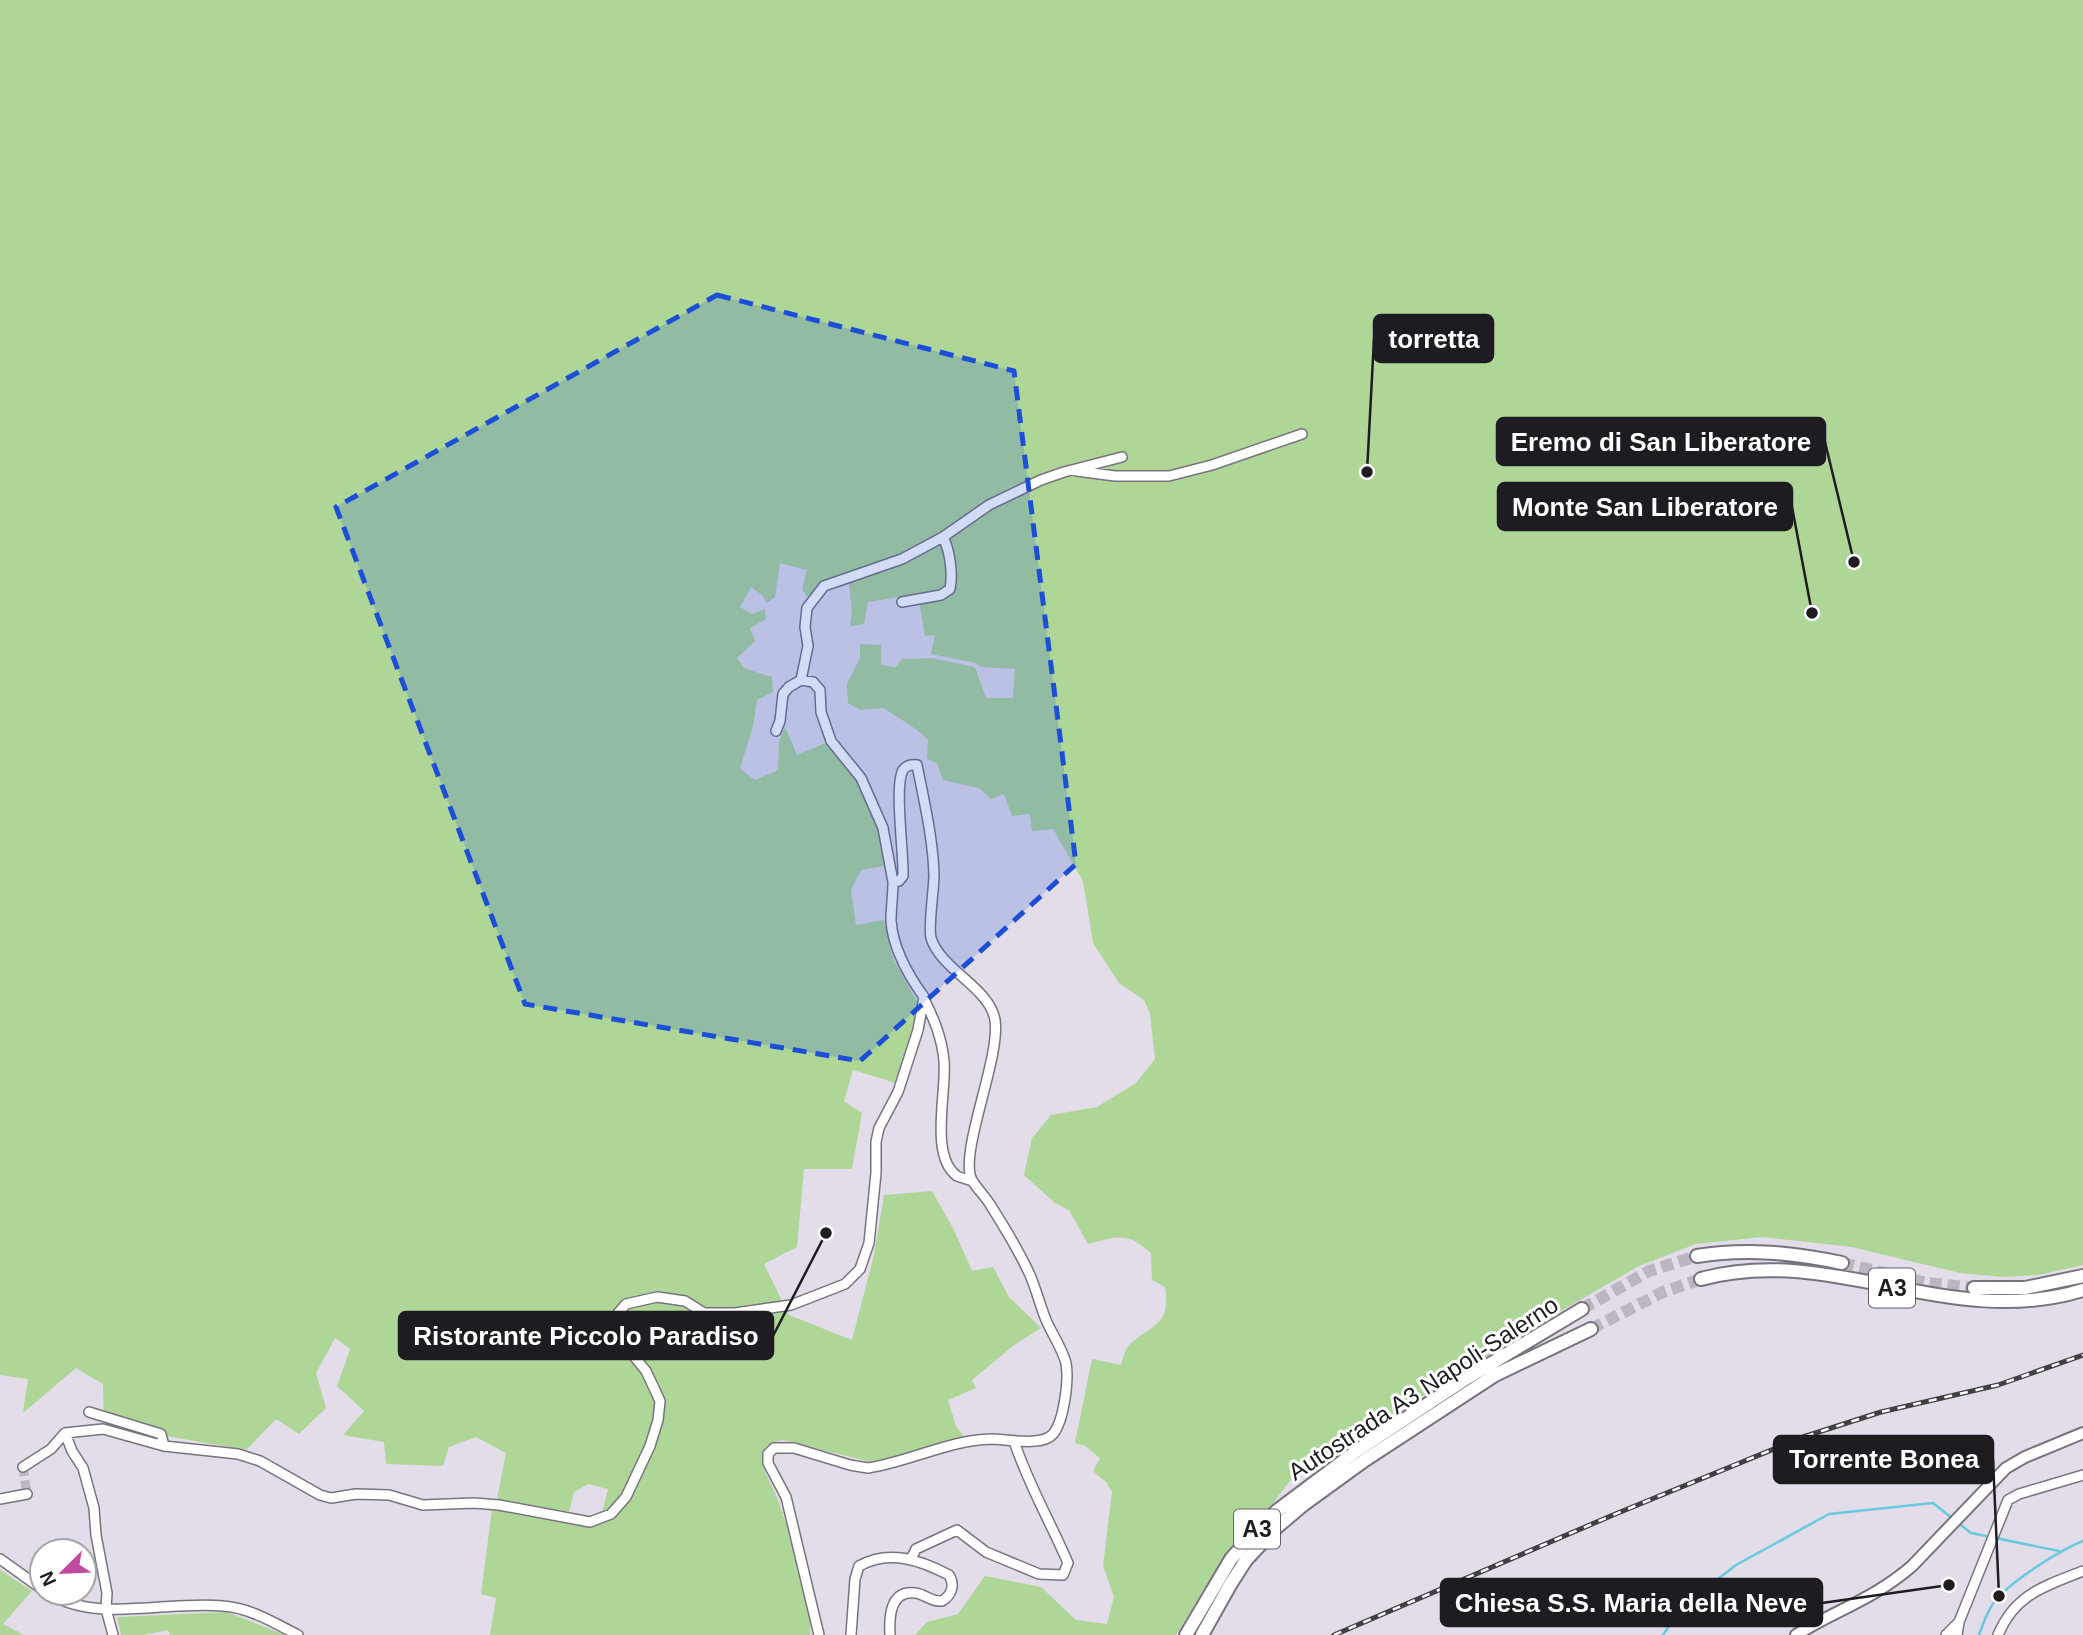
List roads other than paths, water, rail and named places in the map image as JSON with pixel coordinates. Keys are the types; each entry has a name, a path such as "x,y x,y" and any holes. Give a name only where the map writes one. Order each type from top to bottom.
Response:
{"highway":[{"name":"A3","path":"1697,1256 1766,1251 1842,1263"},
{"name":"A3","path":"1701,1279 1736,1271 1792,1270 1962,1300 2002,1303 2042,1300 2083,1290"},
{"path":"1974,1288 2042,1286 2083,1276"},
{"name":"Autostrada A3 Napoli-Salerno","path":"1186,1635 1216,1581 1244,1543 1278,1510 1506,1362 1582,1309"},
{"name":"Autostrada A3 Napoli-Salerno","path":"1506,1362 1591,1329"},
{"name":"Autostrada A3 Napoli-Salerno","path":"1202,1635 1230,1585 1260,1544 1361,1455"}],"main road":[{"path":"1796,1635 1855,1605 1912,1566 2006,1468 2025,1457 2083,1433"}],"street":[{"path":"1072,470 1115,476 1169,476 1212,465 1302,434"},
{"path":"801,680 808,646 805,627 807,608 824,586 902,559 943,537 989,505 1041,480 1122,457"},
{"path":"902,602 941,595 950,589 952,580 943,537"},
{"path":"776,731 783,694 801,680 813,682 821,695 821,712 831,741 861,778 883,828 893,882 891,923 896,943 904,966 924,998 941,1039 944,1063 941,1138 943,1154 949,1168 958,1177 972,1181"},
{"path":"819,1635 786,1497 768,1463 770,1451 782,1447 794,1448 868,1468 989,1439 1039,1440 1053,1435 1060,1419 1066,1389 1066,1363 1044,1316 1030,1275 991,1206 972,1181 970,1160 977,1116 993,1052 995,1020 983,998 946,961 931,939 929,930 933,911 934,872 917,765 911,764 904,768 901,776 899,813 903,876 899,881 893,882"},
{"path":"23,1466 51,1449 65,1433 103,1429 164,1446 238,1454 260,1461 320,1495 331,1498 356,1494 389,1495 423,1505 499,1505 590,1522 611,1514 626,1497 650,1446 658,1420 660,1401 646,1371 615,1333 614,1318 626,1304 657,1297 685,1301 704,1313 734,1313 791,1305 845,1284 860,1269 869,1244 879,1128 898,1092 918,1030 924,998"},
{"path":"89,1412 160,1434 164,1446"},
{"path":"65,1433 83,1468 91,1495 107,1593 106,1609 113,1635"},
{"path":"911,1559 916,1549 957,1531 986,1552 1039,1574 1063,1574 1068,1563 1032,1490 1014,1441"},
{"path":"1956,1635 2008,1500 2019,1494 2083,1475"},
{"path":"0,1499 27,1494"},
{"path":"851,1635 855,1579 859,1566 872,1559 888,1556 911,1559 949,1575 952,1588 948,1596 939,1602 916,1593 901,1595 894,1602 889,1617 890,1635"},
{"path":"0,1559 28,1578"},
{"path":"1998,1635 2018,1603 2026,1596 2083,1571"},
{"path":"84,1607 106,1609 221,1605 248,1610 298,1635"},
{"path":"1946,1635 1959,1622"}],"waterway":[{"path":"1663,1635 1682,1607 1736,1565 1829,1514 1933,1503 1952,1518"},
{"path":"1957,1522 1971,1533 2059,1551"},
{"path":"1979,1635 1999,1596 2039,1565 2083,1541"}],"tunnel":[{"path":"1582,1309 1649,1271 1697,1256"},
{"path":"1842,1263 1927,1283 1974,1288"},
{"path":"1591,1329 1663,1292 1701,1279"},
{"path":"23,1467 27,1494"}],"railway":[{"path":"1334,1635 1803,1437 1881,1412 1998,1385 2083,1355"}],"place":[{"name":"torretta","path":"1367,472"},
{"name":"Eremo di San Liberatore","path":"1854,562"},
{"name":"Monte San Liberatore","path":"1812,613"},
{"name":"Ristorante Piccolo Paradiso","path":"826,1233"},
{"name":"Chiesa S.S. Maria della Neve","path":"1949,1585"},
{"name":"Torrente Bonea","path":"1999,1596"}]}
